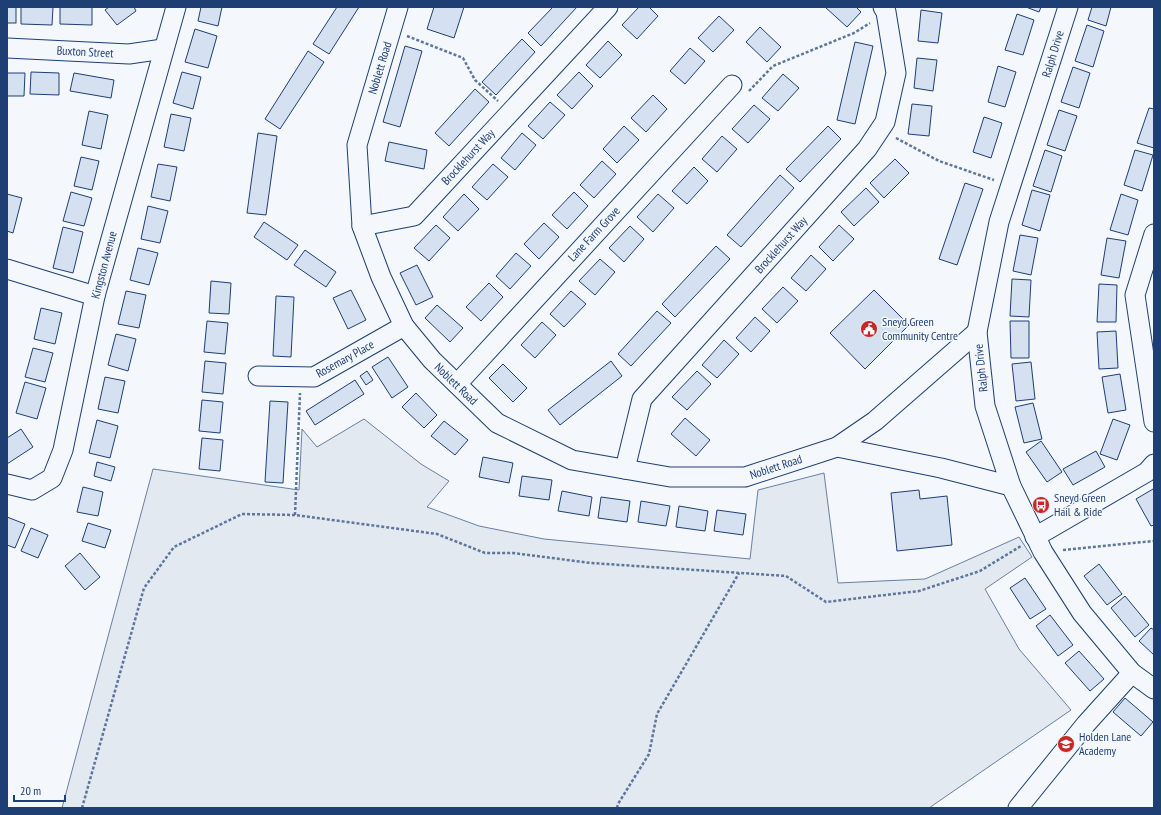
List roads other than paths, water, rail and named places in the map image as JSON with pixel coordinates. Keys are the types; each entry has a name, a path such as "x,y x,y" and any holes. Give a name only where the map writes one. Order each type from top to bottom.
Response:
{"street":[{"name":"Kingston Avenue","path":"7,484 32,490 52,478 63,450 95,296 176,7"},
{"name":"Noblett Road","path":"398,7 357,145 362,226 381,277 404,326 432,360 497,423 572,460 670,478 745,477 837,447 875,421 977,332"},
{"name":"Brocklehurst Way","path":"362,226 414,216 608,7"},
{"name":"Ralph Drive","path":"1068,7 999,222 977,332 985,406 1010,486 1039,545 1082,613 1132,673 1154,688"},
{"name":"Brocklehurst Way","path":"625,469 642,399 867,149 885,122 896,72 890,9"},
{"name":"Buxton Street","path":"7,48 129,54 163,49"},
{"name":"Lane Farm Grove","path":"457,384 732,85"},
{"path":"1154,234 1135,295 1154,422"},
{"path":"7,269 95,296"},
{"name":"Rosemary Place","path":"258,376 314,377 404,326"},
{"name":"Noblett Road","path":"837,447 941,468 1010,486"},
{"path":"1039,545 1147,472 1154,464"},
{"path":"1018,808 1086,724 1132,673"}],"place":[{"name":"Sneyd Green Community Centre","path":"869,329"},
{"name":"Sneyd Green Hail & Ride","path":"1041,505"},
{"name":"Holden Lane Academy","path":"1066,744"}]}
